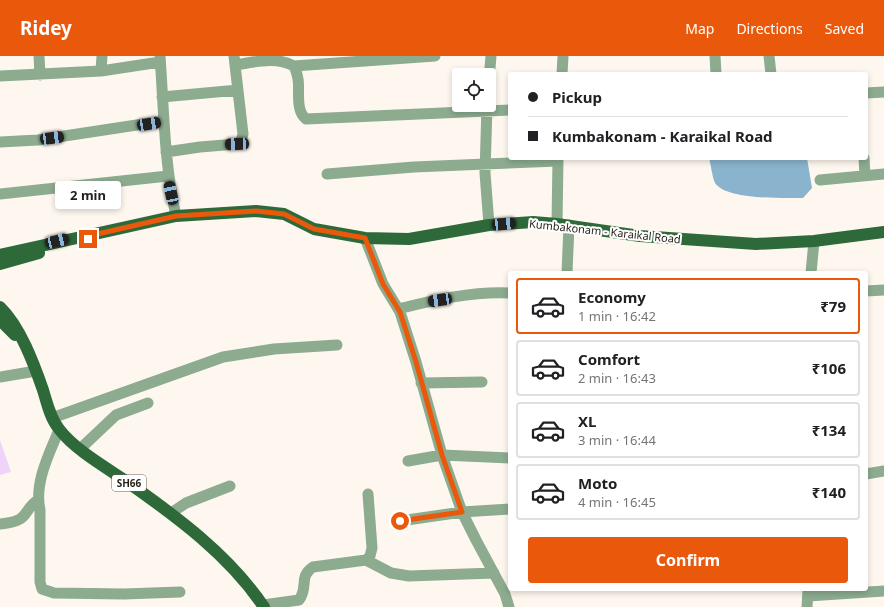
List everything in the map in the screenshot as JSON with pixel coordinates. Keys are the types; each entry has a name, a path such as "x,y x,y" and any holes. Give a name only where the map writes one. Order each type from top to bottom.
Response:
{"main road":[{"name":"Kumbakonam - Karaikal Road","path":"0,255 69,238 93,235 176,216 263,212 284,214 314,229 365,238 409,239 489,225 533,222 563,224 640,236 756,244 814,241 884,232"},
{"name":"Kumbakonam - Karaikal Road","path":"0,264 88,239 93,235"},
{"name":"SH66","path":"0,307 10,318 22,341 36,371 52,418 59,430 80,449 170,513 225,559 255,593 264,606"},
{"name":"SH66","path":"0,320 22,341"}],"street":[{"path":"39,56 40,75"},
{"path":"102,56 102,71"},
{"path":"166,152 237,144 241,141 243,134 234,60 286,61 294,66 417,56 435,56"},
{"path":"489,68 490,56"},
{"path":"562,72 563,56"},
{"path":"715,56 716,72"},
{"path":"769,56 771,72"},
{"path":"0,76 102,71 160,59 163,121 168,176 176,216"},
{"path":"294,66 298,78 300,108 302,116 306,119 452,110"},
{"path":"162,97 238,90"},
{"path":"868,93 884,92"},
{"path":"496,109 508,110"},
{"path":"487,112 486,163 489,225"},
{"path":"0,142 38,140 163,121"},
{"path":"327,174 540,160"},
{"path":"558,160 567,271"},
{"path":"864,160 865,176"},
{"path":"820,180 884,174"},
{"path":"0,194 168,176"},
{"path":"365,238 383,284 398,309 422,383 442,455 462,512 506,594 510,607"},
{"path":"810,271 814,241"},
{"path":"868,291 884,290"},
{"path":"398,309 427,302 478,295 508,293"},
{"path":"52,418 223,357 274,349 337,345"},
{"path":"0,377 36,371"},
{"path":"422,383 482,382"},
{"path":"80,449 116,415 148,403"},
{"path":"59,430 44,466 38,500 40,510 39,568 42,590 54,593 124,594 180,592"},
{"path":"408,461 442,455 508,458"},
{"path":"868,474 884,471"},
{"path":"170,513 192,500 230,486"},
{"path":"366,560 370,556 372,548 368,494"},
{"path":"0,524 19,520 23,517 31,504 38,500"},
{"path":"400,521 462,512 508,509"},
{"path":"264,606 299,600 304,594 304,577 307,571 313,567 366,560 391,573 409,576 494,573"},
{"path":"808,597 884,591"}],"water":[{"path":"709,160 807,160 812,188 803,198 756,197 731,193 721,189 715,183"}],"building":[{"path":"0,440 11,472 0,475"}],"route":[{"path":"88,239 93,235 176,216 256,211 284,214 314,229 365,238 383,284 400,312 416,362 442,455 462,512 400,521"}]}
